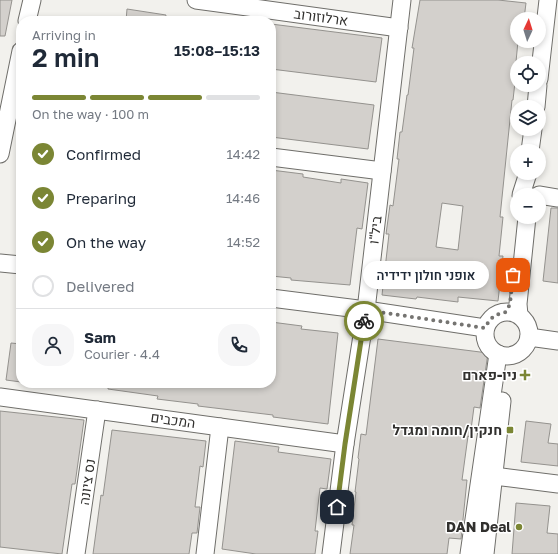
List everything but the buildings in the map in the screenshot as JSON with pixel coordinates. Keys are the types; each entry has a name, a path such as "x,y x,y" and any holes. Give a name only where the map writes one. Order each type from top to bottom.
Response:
{"street":[{"path":"29,16 32,0"},
{"name":"ארלוזורוב","path":"196,0 399,28"},
{"name":"ביל\"ו","path":"331,554 345,444 366,310 402,0"},
{"path":"542,56 548,0"},
{"path":"0,154 3,122 16,71"},
{"path":"276,158 382,171"},
{"path":"546,197 558,198"},
{"path":"512,313 510,304 518,224"},
{"path":"512,313 518,304 526,224"},
{"path":"0,263 16,265"},
{"path":"276,299 366,310 485,328"},
{"path":"499,313 512,313 527,324 529,337 524,349 514,355 503,355 492,350 487,344 485,328 493,316 499,313"},
{"path":"529,337 558,341"},
{"path":"485,554 494,476 503,355"},
{"path":"469,554 503,355"},
{"name":"המכבים","path":"0,397 345,444"},
{"name":"נס ציונה","path":"76,554 97,410"},
{"path":"205,554 220,427"},
{"path":"494,476 558,484"}],"way so far":[{"path":"364,321 366,310 485,328 493,316 506,312 510,304 513,275"}],"place":[{"name":"אופני חולון ידידיה","path":"513,275"},
{"name":"ניו-פארם","path":"525,375"},
{"name":"חנקין/חומה ומגדל","path":"510,430"},
{"name":"DAN Deal","path":"519,527"}],"route":[{"path":"337,507 364,321"}]}
